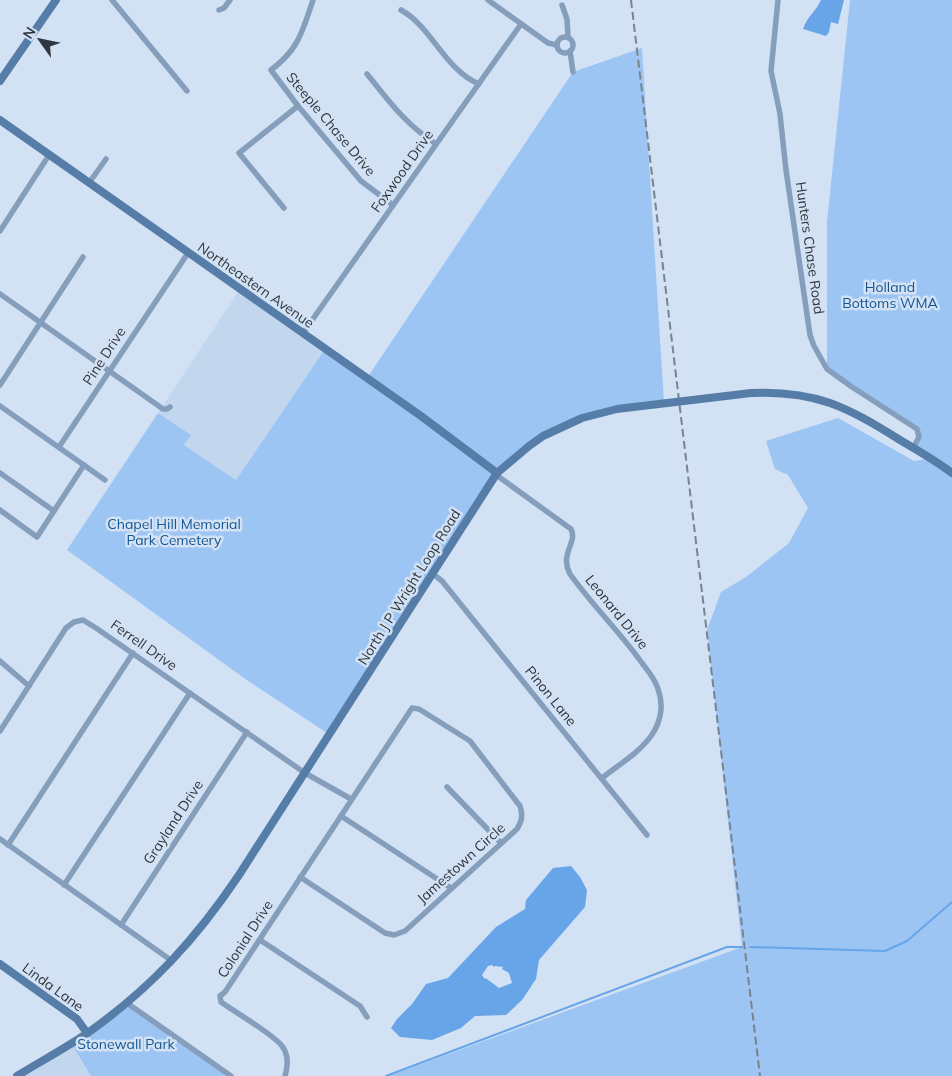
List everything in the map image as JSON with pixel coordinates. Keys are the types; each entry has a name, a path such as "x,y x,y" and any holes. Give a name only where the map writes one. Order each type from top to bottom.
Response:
{"main road":[{"path":"0,81 56,0"},
{"name":"Northeastern Avenue","path":"0,120 303,332 497,473"},
{"name":"North J P Wright Loop Road","path":"17,1076 87,1033 127,1003 172,961 207,921 228,892 497,473 528,446 543,436 582,418 617,409 751,393 790,393 809,396 840,406 867,419 932,458 952,473"},
{"name":"Linda Lane","path":"0,964 77,1019 87,1033"}],"street":[{"path":"112,0 187,91"},
{"path":"219,10 224,8 230,0"},
{"name":"Steeple Chase Drive","path":"313,0 294,49 271,70 298,106 361,181 393,205"},
{"path":"488,0 548,43 557,45"},
{"name":"Hunters Chase Road","path":"778,0 772,71 780,114 786,170 810,335 827,369 917,429 919,437 913,448"},
{"path":"562,5 567,19 568,37 573,44 570,52 573,72"},
{"path":"401,10 412,16 455,67 479,84"},
{"name":"Foxwood Drive","path":"303,332 521,24"},
{"path":"568,37 560,38 557,45 563,53 570,52"},
{"path":"367,74 404,120 436,144"},
{"path":"284,208 239,153 298,106"},
{"path":"0,231 49,155"},
{"path":"89,183 106,159"},
{"name":"Pine Drive","path":"59,447 188,253"},
{"path":"0,385 83,257"},
{"path":"0,294 163,409 167,410 170,407"},
{"path":"0,406 104,480"},
{"path":"0,510 37,537 84,465"},
{"path":"0,473 54,511"},
{"name":"Leonard Drive","path":"497,473 499,477 571,529 574,537 566,558 570,574 636,655 658,686 661,713 659,722 652,735 641,748 602,778"},
{"name":"Pinon Lane","path":"433,574 442,581 647,835"},
{"name":"Ferrell Drive","path":"0,730 66,628 83,620 305,772"},
{"path":"8,845 133,654"},
{"path":"0,662 29,686"},
{"path":"64,885 190,693"},
{"name":"Colonial Drive","path":"285,1076 288,1065 282,1046 269,1034 221,1002 220,996 225,992 260,940 412,708"},
{"name":"Jamestown Circle","path":"300,878 385,933 394,935 405,931 517,829 521,822 520,806 470,741 420,709 412,708"},
{"name":"Grayland Drive","path":"121,925 247,732"},
{"path":"305,772 352,800"},
{"path":"447,787 501,843"},
{"path":"341,816 452,888"},
{"path":"0,839 172,961"},
{"path":"260,940 360,1006 367,1017"},
{"path":"127,1003 231,1076"}],"shaded area":[{"path":"821,0 844,0 838,24 831,22 826,36 803,29"},
{"path":"240,289 325,349 236,480 184,445 191,435 158,413"},
{"path":"571,866 587,890 585,907 539,960 536,979 522,1000 506,1015 475,1016 461,1028 432,1040 400,1037 391,1028 426,984 448,978 496,927 525,909 526,900 553,868","holes":["492,965 494,967 503,967 502,969 509,973 512,983 499,988 484,978 482,975 488,966"]},
{"path":"71,1043 91,1076 17,1076"}],"green space":[{"name":"Holland Bottoms WMA","path":"850,0 952,0 952,1076 388,1076 742,947 707,630 721,592 746,577 789,543 808,508 788,475 775,469 766,441 838,418 914,461 932,458 915,447 919,437 917,429 827,369 827,222"},
{"name":"Chapel Hill Memorial Park Cemetery","path":"642,48 664,403 599,414 543,436 497,473 330,735 244,678 67,550 158,413 191,435 184,445 236,480 325,349 367,378 573,72"},
{"name":"Stonewall Park","path":"127,1003 231,1076 91,1076 71,1043"}],"waterway":[{"path":"750,947 885,951 907,941 952,902"},
{"path":"386,1076 727,947 742,947"}],"railway":[{"path":"631,0 760,1076"}]}
